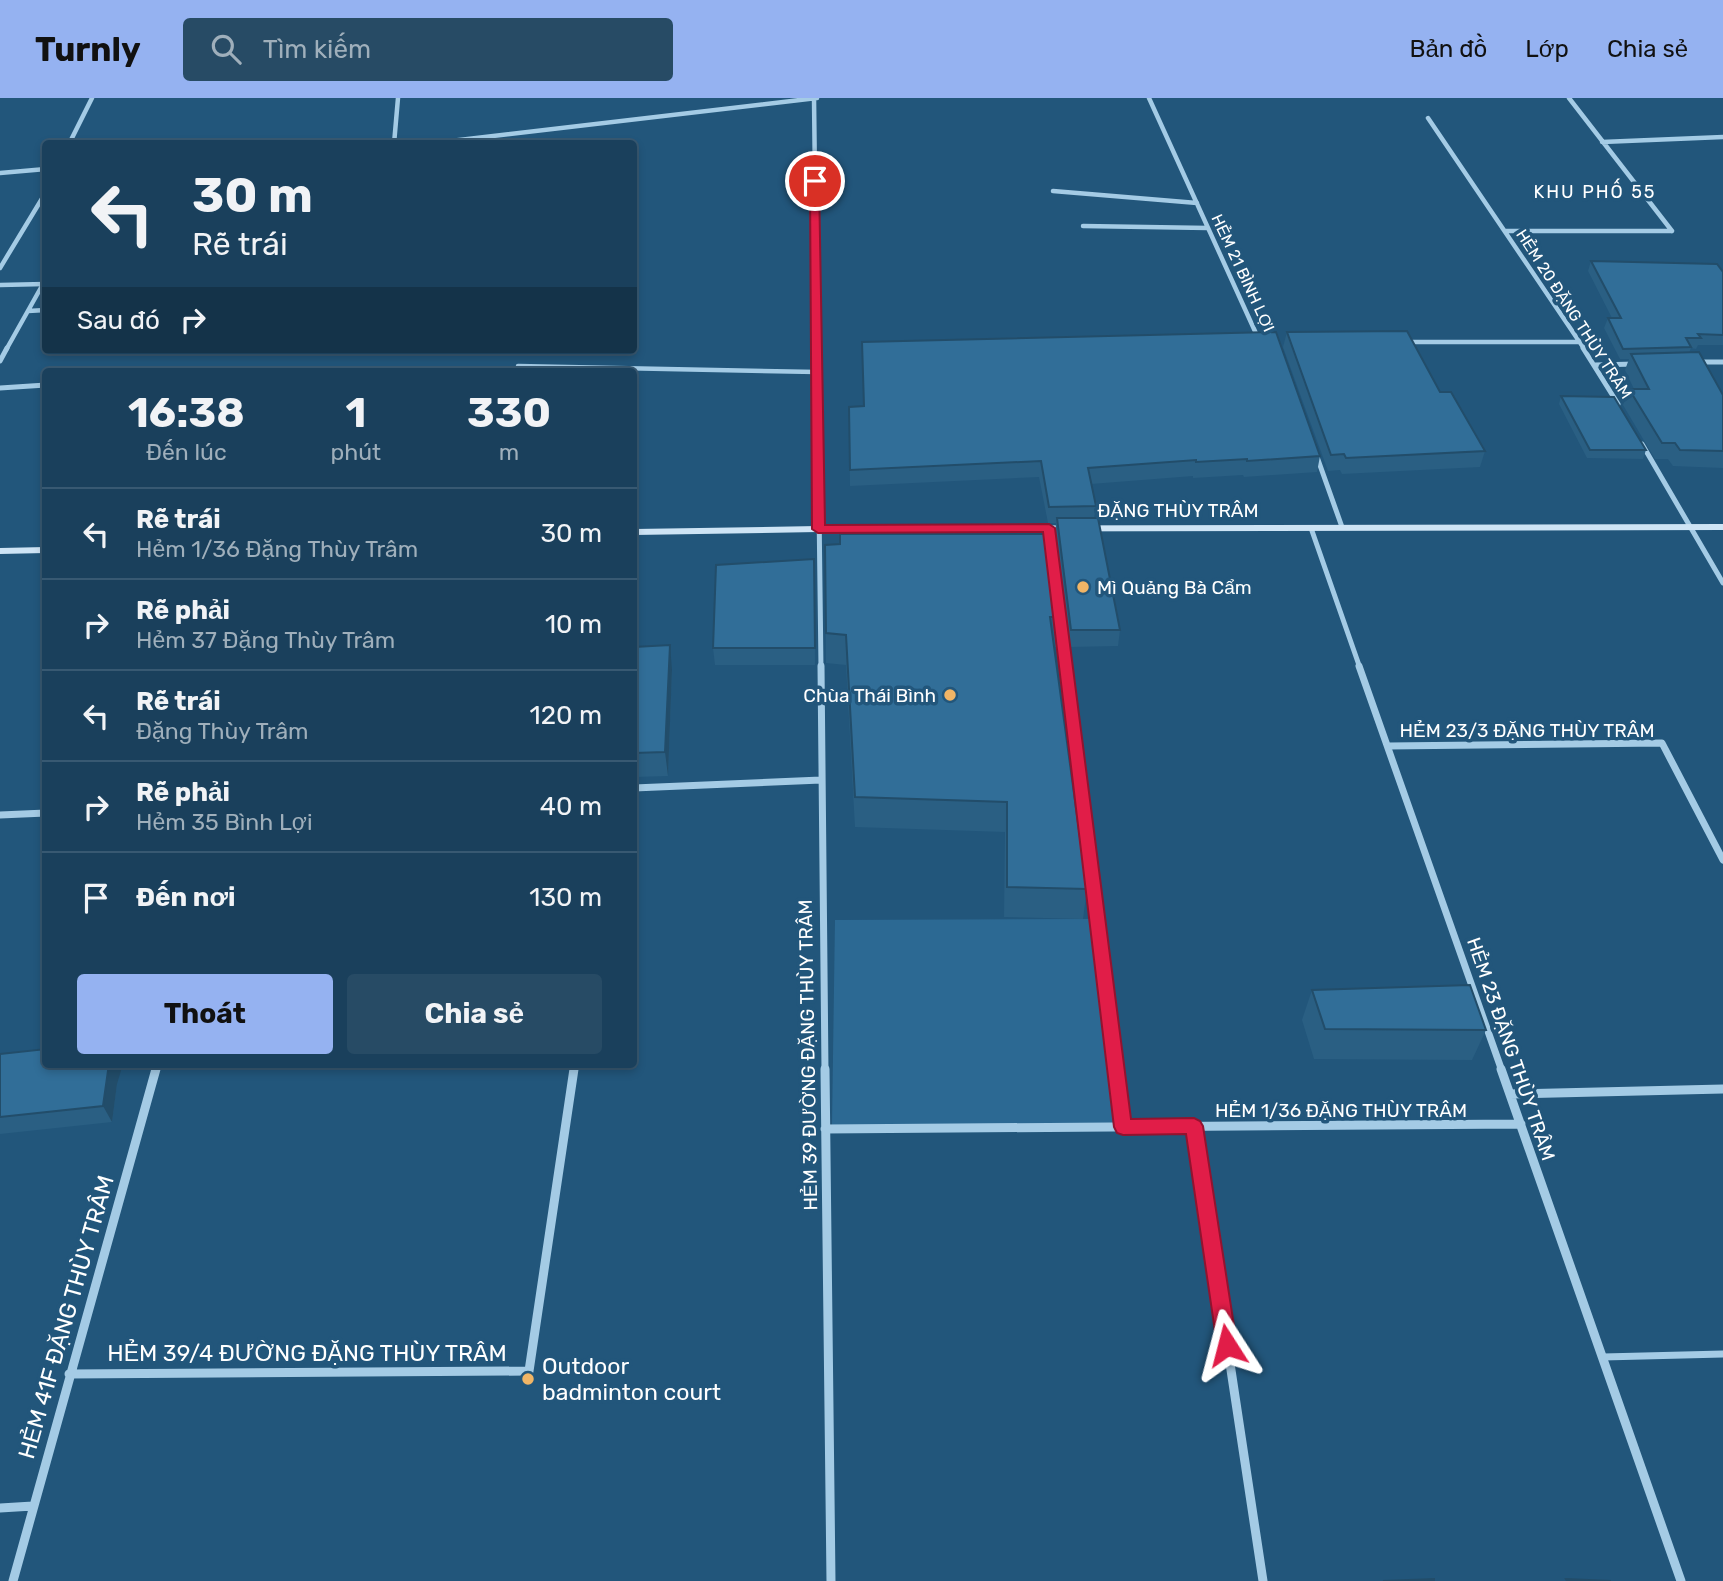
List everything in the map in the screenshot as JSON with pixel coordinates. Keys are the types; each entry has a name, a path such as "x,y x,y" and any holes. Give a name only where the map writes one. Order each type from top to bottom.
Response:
{"main road":[{"name":"ĐẶNG THÙY TRÂM","path":"637,532 818,529 1723,527"},
{"path":"0,551 42,550"}],"street":[{"path":"71,140 92,98"},
{"path":"394,140 398,98"},
{"path":"459,140 815,98"},
{"name":"HẺM 39 ĐƯỜNG ĐẶNG THÙY TRÂM","path":"815,98 831,1581"},
{"name":"HẺM 21 BÌNH LỢI","path":"1149,98 1260,342 1268,342"},
{"path":"1505,231 1672,231 1569,98"},
{"name":"HẺM 20 ĐẶNG THÙY TRÂM","path":"1429,118 1622,411"},
{"path":"1602,142 1723,136"},
{"path":"0,173 42,169"},
{"path":"1053,191 1197,203"},
{"path":"0,268 42,199"},
{"path":"1083,226 1208,228"},
{"path":"0,285 42,284"},
{"path":"0,361 42,287"},
{"path":"28,311 42,310"},
{"path":"1400,342 1579,342"},
{"path":"1684,363 1723,362"},
{"path":"1594,365 1646,363"},
{"path":"0,388 42,386"},
{"path":"1636,434 1723,583"},
{"path":"1311,441 1342,527"},
{"path":"1049,528 1050,542"},
{"name":"HẺM 23 ĐẶNG THÙY TRÂM","path":"1311,528 1681,1581"},
{"path":"1059,609 1123,1127"},
{"name":"HẺM 23/3 ĐẶNG THÙY TRÂM","path":"1388,746 1662,743 1723,860"},
{"path":"637,788 821,780"},
{"path":"0,815 42,813"},
{"name":"HẺM 41F ĐẶNG THÙY TRÂM","path":"13,1581 155,1068"},
{"name":"HẺM 39/4 ĐƯỜNG ĐẶNG THÙY TRÂM","path":"69,1374 529,1371 574,1068"},
{"path":"1510,1094 1723,1089"},
{"name":"HẺM 1/36 ĐẶNG THÙY TRÂM","path":"825,1129 1521,1124"},
{"path":"1194,1126 1263,1581"},
{"path":"0,1508 33,1506"}],"lane":[{"path":"517,366 617,368"},
{"path":"637,368 817,372"},
{"path":"1603,1357 1723,1354"}],"shaded area":[{"path":"1097,919 1117,1127 832,1125 835,920"}],"building":[{"path":"1591,261 1717,264 1723,272 1723,335 1698,334 1701,338 1686,338 1691,347 1623,349 1608,318 1621,318"},
{"path":"1407,331 1440,392 1451,392 1485,451 1346,458 1344,454 1331,455 1287,332"},
{"path":"1276,332 1320,456 1247,461 1196,460 1088,468 1096,506 1049,507 1041,461 850,470 849,407 864,406 862,342"},
{"path":"1699,352 1723,395 1723,451 1680,450 1675,443 1662,443 1629,389 1649,389 1631,354"},
{"path":"1561,396 1614,397 1646,450 1590,450"},
{"name":"Mì Quảng Bà Cẩm","path":"1057,518 1098,518 1120,630 1071,630"},
{"name":"Chùa Thái Bình","path":"840,534 1051,534 1061,617 1050,617 1087,889 1007,887 1007,802 855,797 846,635 826,633 825,545 840,544"},
{"path":"814,559 815,648 713,648 716,565"},
{"path":"670,645 665,752 637,753 637,647"},
{"path":"1470,985 1486,1030 1325,1029 1312,990"},
{"path":"42,1049 42,1068 108,1068 103,1106 0,1117 0,1054"},
{"path":"1434,1579 1434,1581 1383,1581"},
{"path":"1566,1579 1611,1581 1567,1581"}],"place":[{"name":"Mì Quảng Bà Cẩm","path":"1083,587"},
{"name":"Chùa Thái Bình","path":"950,695"},
{"name":"Outdoor badminton court","path":"528,1379"}],"district":[{"name":"KHU PHỐ 55","path":"1595,192"}],"route":[{"path":"815,181 818,529 1049,528 1123,1127 1194,1126 1227,1345"}]}
